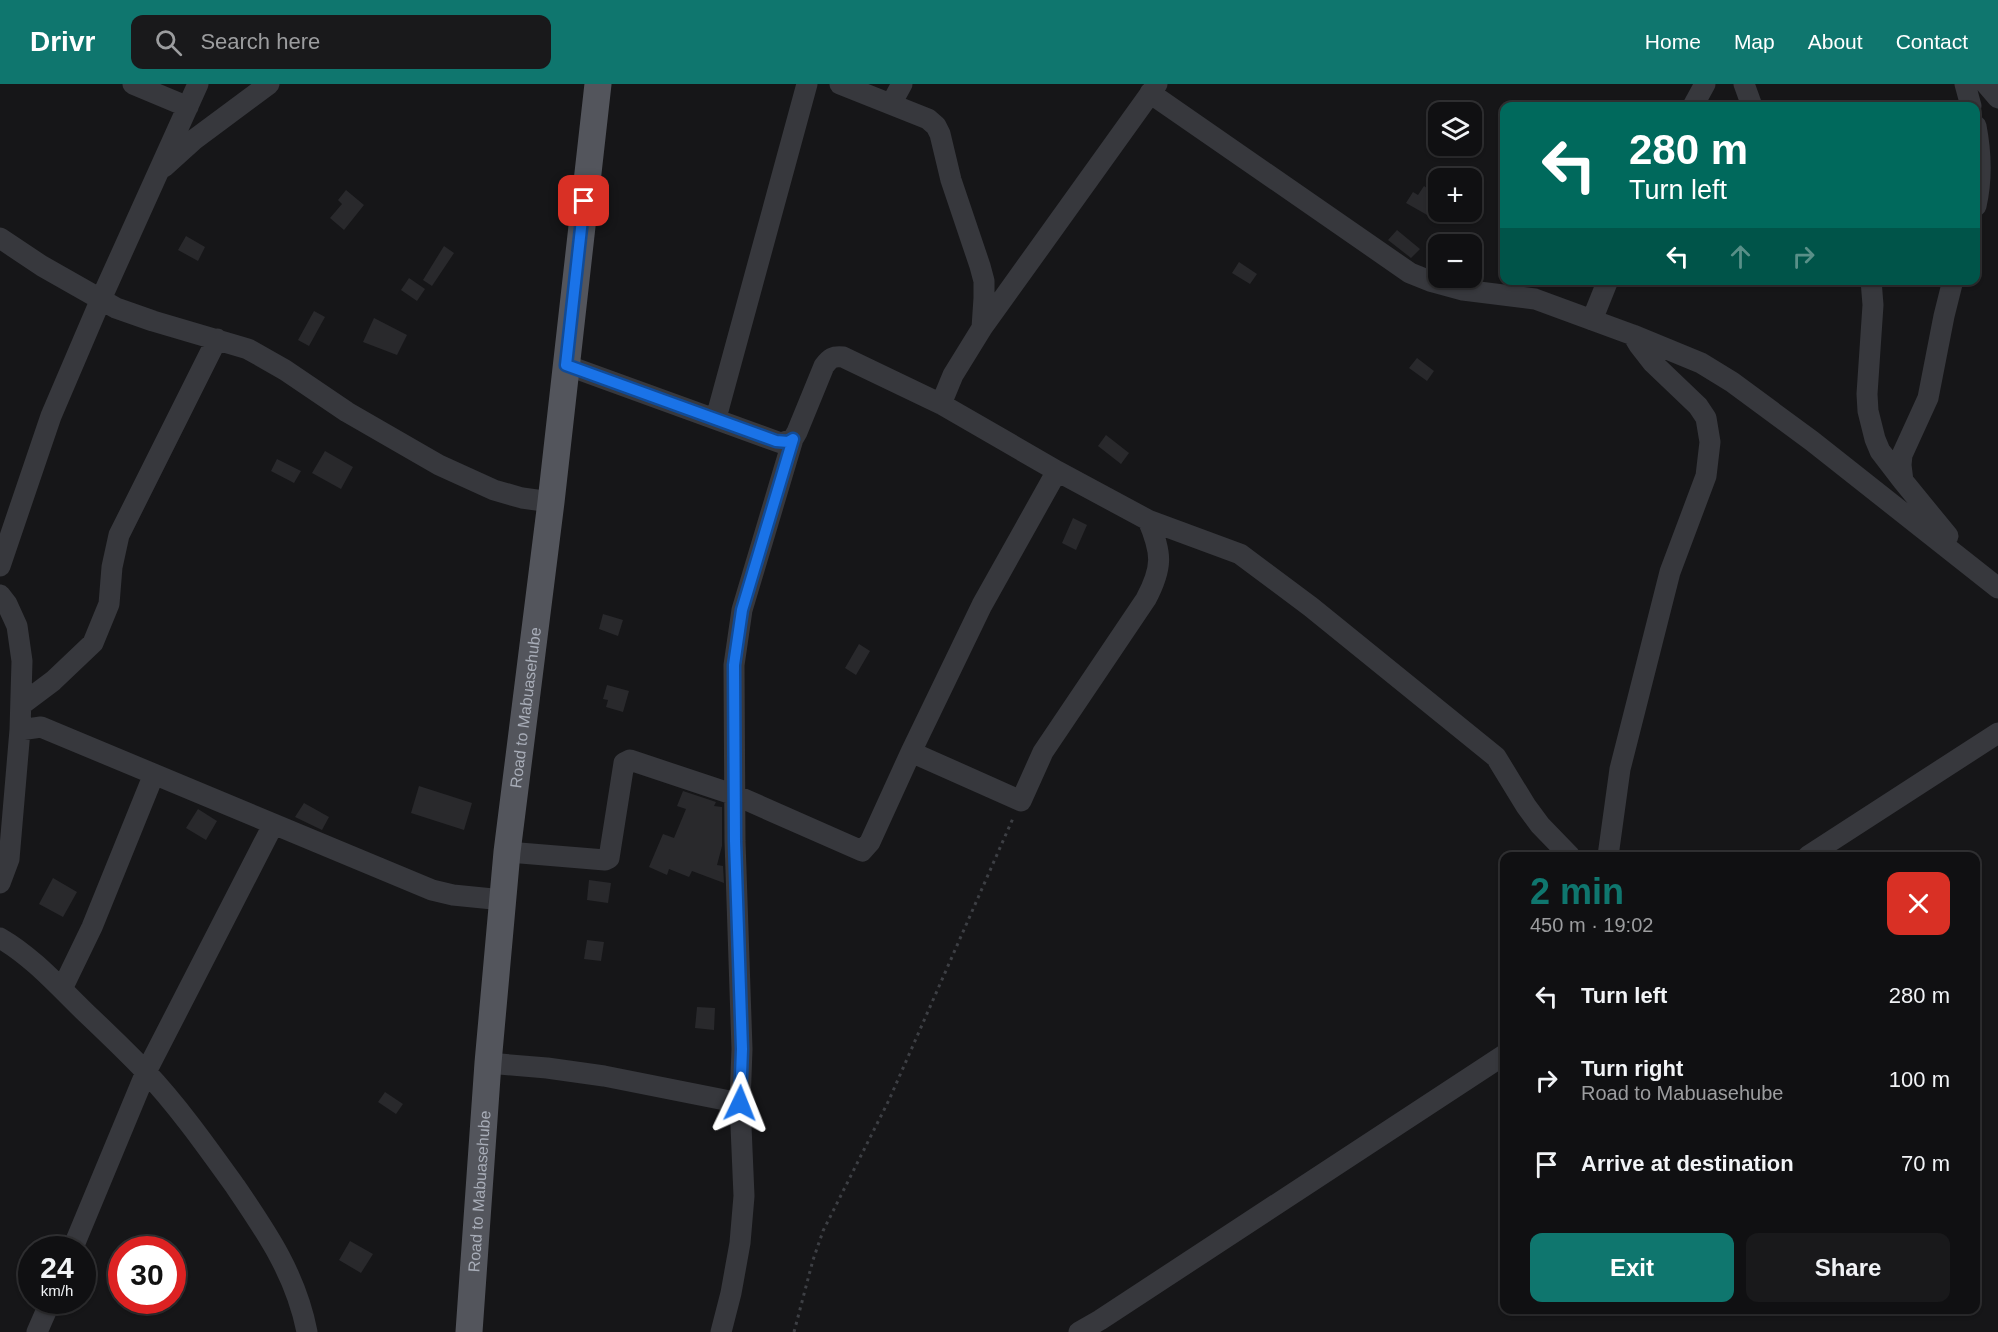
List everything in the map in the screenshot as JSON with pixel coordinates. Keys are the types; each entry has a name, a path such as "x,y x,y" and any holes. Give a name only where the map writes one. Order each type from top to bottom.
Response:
{"main road":[{"name":"Road to Mabuasehube","path":"469,1332 488,1063 507,852 551,501 598,84"}],"street":[{"path":"133,84 188,107"},
{"path":"0,566 51,416 198,84"},
{"path":"159,172 195,140 269,84"},
{"path":"716,418 807,84"},
{"path":"840,84 928,119 936,126 984,282 982,328"},
{"path":"891,104 902,84"},
{"path":"1744,84 1751,102"},
{"path":"1965,84 1970,102"},
{"path":"1986,84 1998,98"},
{"path":"941,404 953,375 982,328 1154,88 1410,273 1463,290 1535,299 1701,363 1732,382 1812,441 1998,588"},
{"path":"0,238 42,266 116,308 248,349 285,370 347,412 439,465 494,490 522,498 551,501"},
{"path":"1592,320 1606,285"},
{"path":"1872,285 1873,297 1867,394 1868,411 1880,451 1974,568"},
{"path":"1903,481 1900,465 1902,455 1928,398 1952,285"},
{"path":"1609,852 1620,769 1634,712 1670,572 1706,476 1710,442 1706,418 1698,406 1653,363 1633,335"},
{"path":"21,705 54,681 93,643 109,604 112,567 119,535 218,339"},
{"path":"721,1332 740,1243 744,1196 740,1103 742,1049 734,665 742,610 793,439 824,366 830,358 836,356 853,361 941,404 1148,520 1240,555 1311,606 1496,757 1540,825 1566,852"},
{"path":"566,365 776,441 788,442 793,439"},
{"path":"507,852 605,860 609,858 624,763 630,760 735,795 862,851 870,842 982,605 1057,471"},
{"path":"911,752 1021,801 1043,752 1146,599 1157,576 1158,553 1148,520"},
{"path":"0,595 18,626 22,661 20,730 9,860 0,883"},
{"path":"20,730 41,727 432,890 453,895 503,900"},
{"path":"1814,852 1998,733"},
{"path":"62,989 92,927 154,774"},
{"path":"78,1236 146,1072 273,825"},
{"path":"0,938 14,946 62,989 146,1072 214,1158 264,1228 296,1290 307,1332"},
{"path":"1079,1332 1110,1314 1500,1058"},
{"path":"488,1063 604,1076 740,1103"},
{"path":"37,1332 45,1314"}],"path":[{"path":"794,1332 823,1231 889,1100 1021,801"}],"building":[{"path":"1424,186 1428,189 1428,215 1406,203 1413,192 1418,195"},
{"path":"346,190 364,205 344,230 330,218 342,204 338,200"},
{"path":"1397,230 1420,249 1411,258 1388,240"},
{"path":"186,236 205,247 198,261 178,250"},
{"path":"444,246 454,253 432,286 423,280"},
{"path":"1239,262 1257,274 1250,284 1232,273"},
{"path":"409,278 425,289 417,301 401,290"},
{"path":"314,311 325,317 309,346 298,340"},
{"path":"374,318 407,335 397,355 363,342"},
{"path":"1417,358 1434,371 1427,381 1409,368"},
{"path":"1106,435 1129,453 1121,464 1098,446"},
{"path":"325,451 353,467 341,489 312,473"},
{"path":"277,459 301,471 294,483 271,471"},
{"path":"1073,518 1087,525 1076,550 1062,543"},
{"path":"603,614 623,620 618,636 599,629"},
{"path":"859,644 870,651 856,675 845,668"},
{"path":"607,685 629,691 623,712 606,707 608,700 603,699"},
{"path":"419,786 472,803 464,830 411,813"},
{"path":"683,791 716,802 714,806 722,807 722,846 717,865 723,866 724,883 692,871 689,877 669,869 667,875 649,867 663,834 674,838 686,809 677,806"},
{"path":"304,803 329,817 322,830 295,817"},
{"path":"198,809 217,821 206,840 186,828"},
{"path":"53,878 77,892 63,917 39,904"},
{"path":"589,880 611,883 608,903 587,900"},
{"path":"587,940 604,942 601,961 584,959"},
{"path":"697,1007 715,1008 714,1030 695,1028"},
{"path":"385,1092 403,1104 396,1114 378,1102"},
{"path":"350,1241 373,1254 361,1273 339,1260"}],"route":[{"path":"584,201 566,365 776,441 788,442 793,439 742,610 734,665 735,841 742,1049 740,1103"}]}
